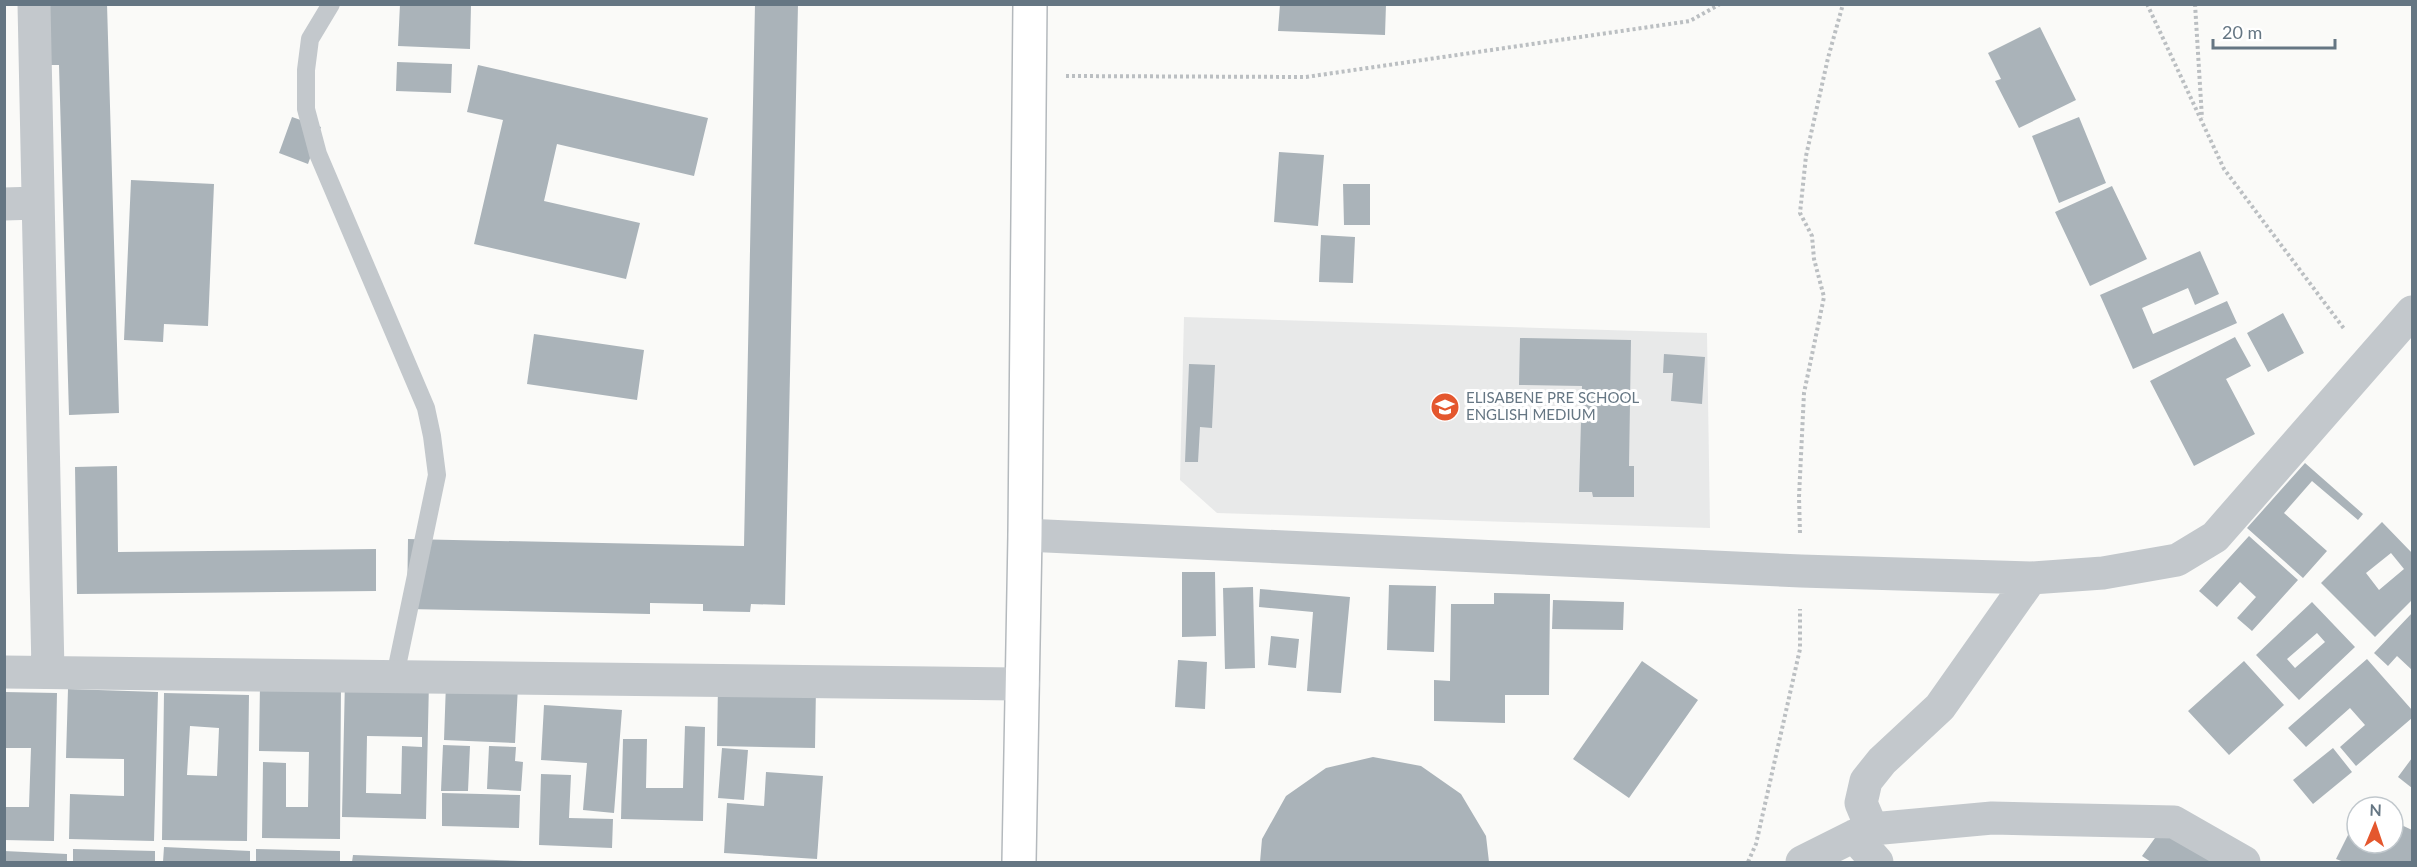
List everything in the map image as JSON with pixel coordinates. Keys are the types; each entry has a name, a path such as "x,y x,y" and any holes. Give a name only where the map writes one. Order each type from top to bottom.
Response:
{"highway":[{"path":"1019,862 1025,536 1030,4"}],"street":[{"path":"34,4 48,672"},
{"path":"4,204 38,203"},
{"path":"1025,536 1801,571 2031,578 2103,573 2177,560 2215,537 2412,312"},
{"path":"1877,862 1863,832 1861,803 1866,781 1882,761 1940,707 2031,578"},
{"path":"4,672 1023,684"},
{"path":"1802,862 1863,832 1992,818 2174,822 2244,862"}],"lane":[{"path":"331,4 310,39 306,70 306,109 318,154 426,408 437,475 395,676"}],"path":[{"path":"1064,76 1306,77 1690,21 1720,4"},
{"path":"1748,862 1756,844 1800,649 1799,497 1804,393 1824,297 1814,259 1812,236 1800,213 1806,156 1828,58 1843,4"},
{"path":"2148,4 2224,169 2369,362"},
{"path":"2195,4 2202,122"}],"shaded area":[{"name":"ELISABENE PRE SCHOOL ENGLISH MEDIUM","path":"1184,317 1707,333 1710,528 1217,513 1180,480"}],"building":[{"path":"45,4 107,4 119,413 69,415 59,65 47,65"},
{"path":"400,4 471,5 470,49 398,46"},
{"path":"755,4 798,4 785,605 751,604 750,612 703,611 703,604 650,603 650,614 407,609 408,539 744,546"},
{"path":"1280,4 1386,4 1385,35 1278,31"},
{"path":"2040,27 2076,100 2019,128 1995,81 2001,79 1988,53"},
{"path":"397,62 452,64 451,93 396,91"},
{"path":"478,65 708,118 694,176 557,144 544,201 640,223 626,279 474,244 503,120 467,112"},
{"path":"292,117 321,127 308,164 279,153"},
{"path":"2079,117 2106,183 2059,203 2032,136"},
{"path":"1279,152 1324,155 1318,226 1274,222"},
{"path":"131,180 214,184 208,326 164,324 163,342 124,340"},
{"path":"1343,184 1370,184 1370,225 1344,225"},
{"path":"2112,186 2147,259 2090,286 2055,212"},
{"path":"1321,235 1355,237 1353,283 1319,282"},
{"path":"2200,251 2219,294 2195,305 2188,288 2142,308 2153,334 2227,301 2237,323 2133,369 2100,295"},
{"path":"2283,313 2304,353 2268,372 2247,333"},
{"path":"534,334 644,350 637,400 527,384"},
{"path":"2235,337 2251,366 2226,379 2255,434 2194,466 2150,381"},
{"path":"1520,338 1631,340 1629,466 1634,466 1634,497 1593,497 1592,492 1579,492 1582,386 1519,385"},
{"path":"1664,354 1705,357 1702,404 1671,401 1673,373 1663,373"},
{"path":"1189,364 1215,365 1212,428 1200,427 1198,462 1185,462"},
{"path":"2305,463 2363,514 2358,520 2312,481 2284,513 2327,551 2303,578 2247,528"},
{"path":"117,466 118,552 376,549 376,591 77,594 75,467"},
{"path":"2382,522 2412,553 2412,600 2375,637 2321,583","holes":["2391,553 2404,569 2379,590 2366,573"]},
{"path":"2249,536 2298,580 2252,631 2237,618 2256,597 2240,582 2217,607 2199,591"},
{"path":"1182,572 1215,572 1216,636 1182,637"},
{"path":"1389,585 1436,586 1434,652 1387,650"},
{"path":"1253,587 1255,668 1225,669 1223,588"},
{"path":"1260,589 1350,597 1341,693 1307,691 1313,612 1259,607"},
{"path":"1494,593 1550,594 1549,695 1505,695 1505,723 1434,721 1434,680 1450,681 1451,604 1494,604"},
{"path":"1553,600 1624,602 1623,630 1552,629"},
{"path":"2312,602 2355,647 2299,700 2256,655","holes":["2317,633 2325,642 2295,668 2287,659"]},
{"path":"2412,613 2412,670 2397,656 2388,666 2374,653"},
{"path":"1271,636 1299,639 1296,668 1268,665"},
{"path":"2367,659 2412,710 2412,718 2356,766 2340,747 2365,725 2350,708 2306,747 2288,728"},
{"path":"1178,660 1207,662 1205,709 1175,707"},
{"path":"1642,661 1698,700 1629,798 1573,759"},
{"path":"2244,661 2284,705 2229,755 2188,711"},
{"path":"345,679 429,681 426,819 342,817","holes":["367,736 422,737 422,747 402,746 401,794 366,793"]},
{"path":"260,683 341,684 340,839 262,838 263,762 286,763 286,807 308,807 309,752 259,751"},
{"path":"446,683 518,686 515,743 444,740"},
{"path":"718,684 816,686 815,748 717,746"},
{"path":"68,689 158,692 154,841 69,839 70,794 124,796 124,759 66,758"},
{"path":"4,692 57,693 54,841 4,840 4,807 29,807 31,748 4,748"},
{"path":"164,693 249,695 247,841 162,840","holes":["190,726 219,728 217,776 187,775"]},
{"path":"544,705 622,710 614,813 583,810 587,763 541,760"},
{"path":"685,726 705,727 703,821 621,819 623,739 647,739 646,788 683,788"},
{"path":"443,745 470,746 468,791 441,791"},
{"path":"489,746 516,747 515,761 523,762 521,791 487,789"},
{"path":"722,748 748,750 744,800 718,798"},
{"path":"2333,748 2352,772 2313,804 2293,780"},
{"path":"1373,757 1421,766 1461,794 1486,836 1489,862 1260,862 1262,839 1286,796 1326,768"},
{"path":"2412,758 2412,788 2398,777"},
{"path":"766,772 823,776 817,859 724,853 727,803 764,806"},
{"path":"541,774 571,775 569,818 613,819 612,848 539,845"},
{"path":"442,793 520,795 519,828 442,826"},
{"path":"2405,827 2412,830 2412,862 2344,862 2336,859 2345,841 2345,855 2405,855"},
{"path":"2160,831 2228,862 2151,862 2142,856"},
{"path":"164,847 250,851 250,862 163,862"},
{"path":"73,849 155,851 155,862 73,862"},
{"path":"256,849 340,851 340,862 256,862"},
{"path":"4,851 67,854 67,862 4,862"},
{"path":"353,855 524,861 524,862 352,862"}],"place":[{"name":"ELISABENE PRE SCHOOL ENGLISH MEDIUM","path":"1445,407"}]}
